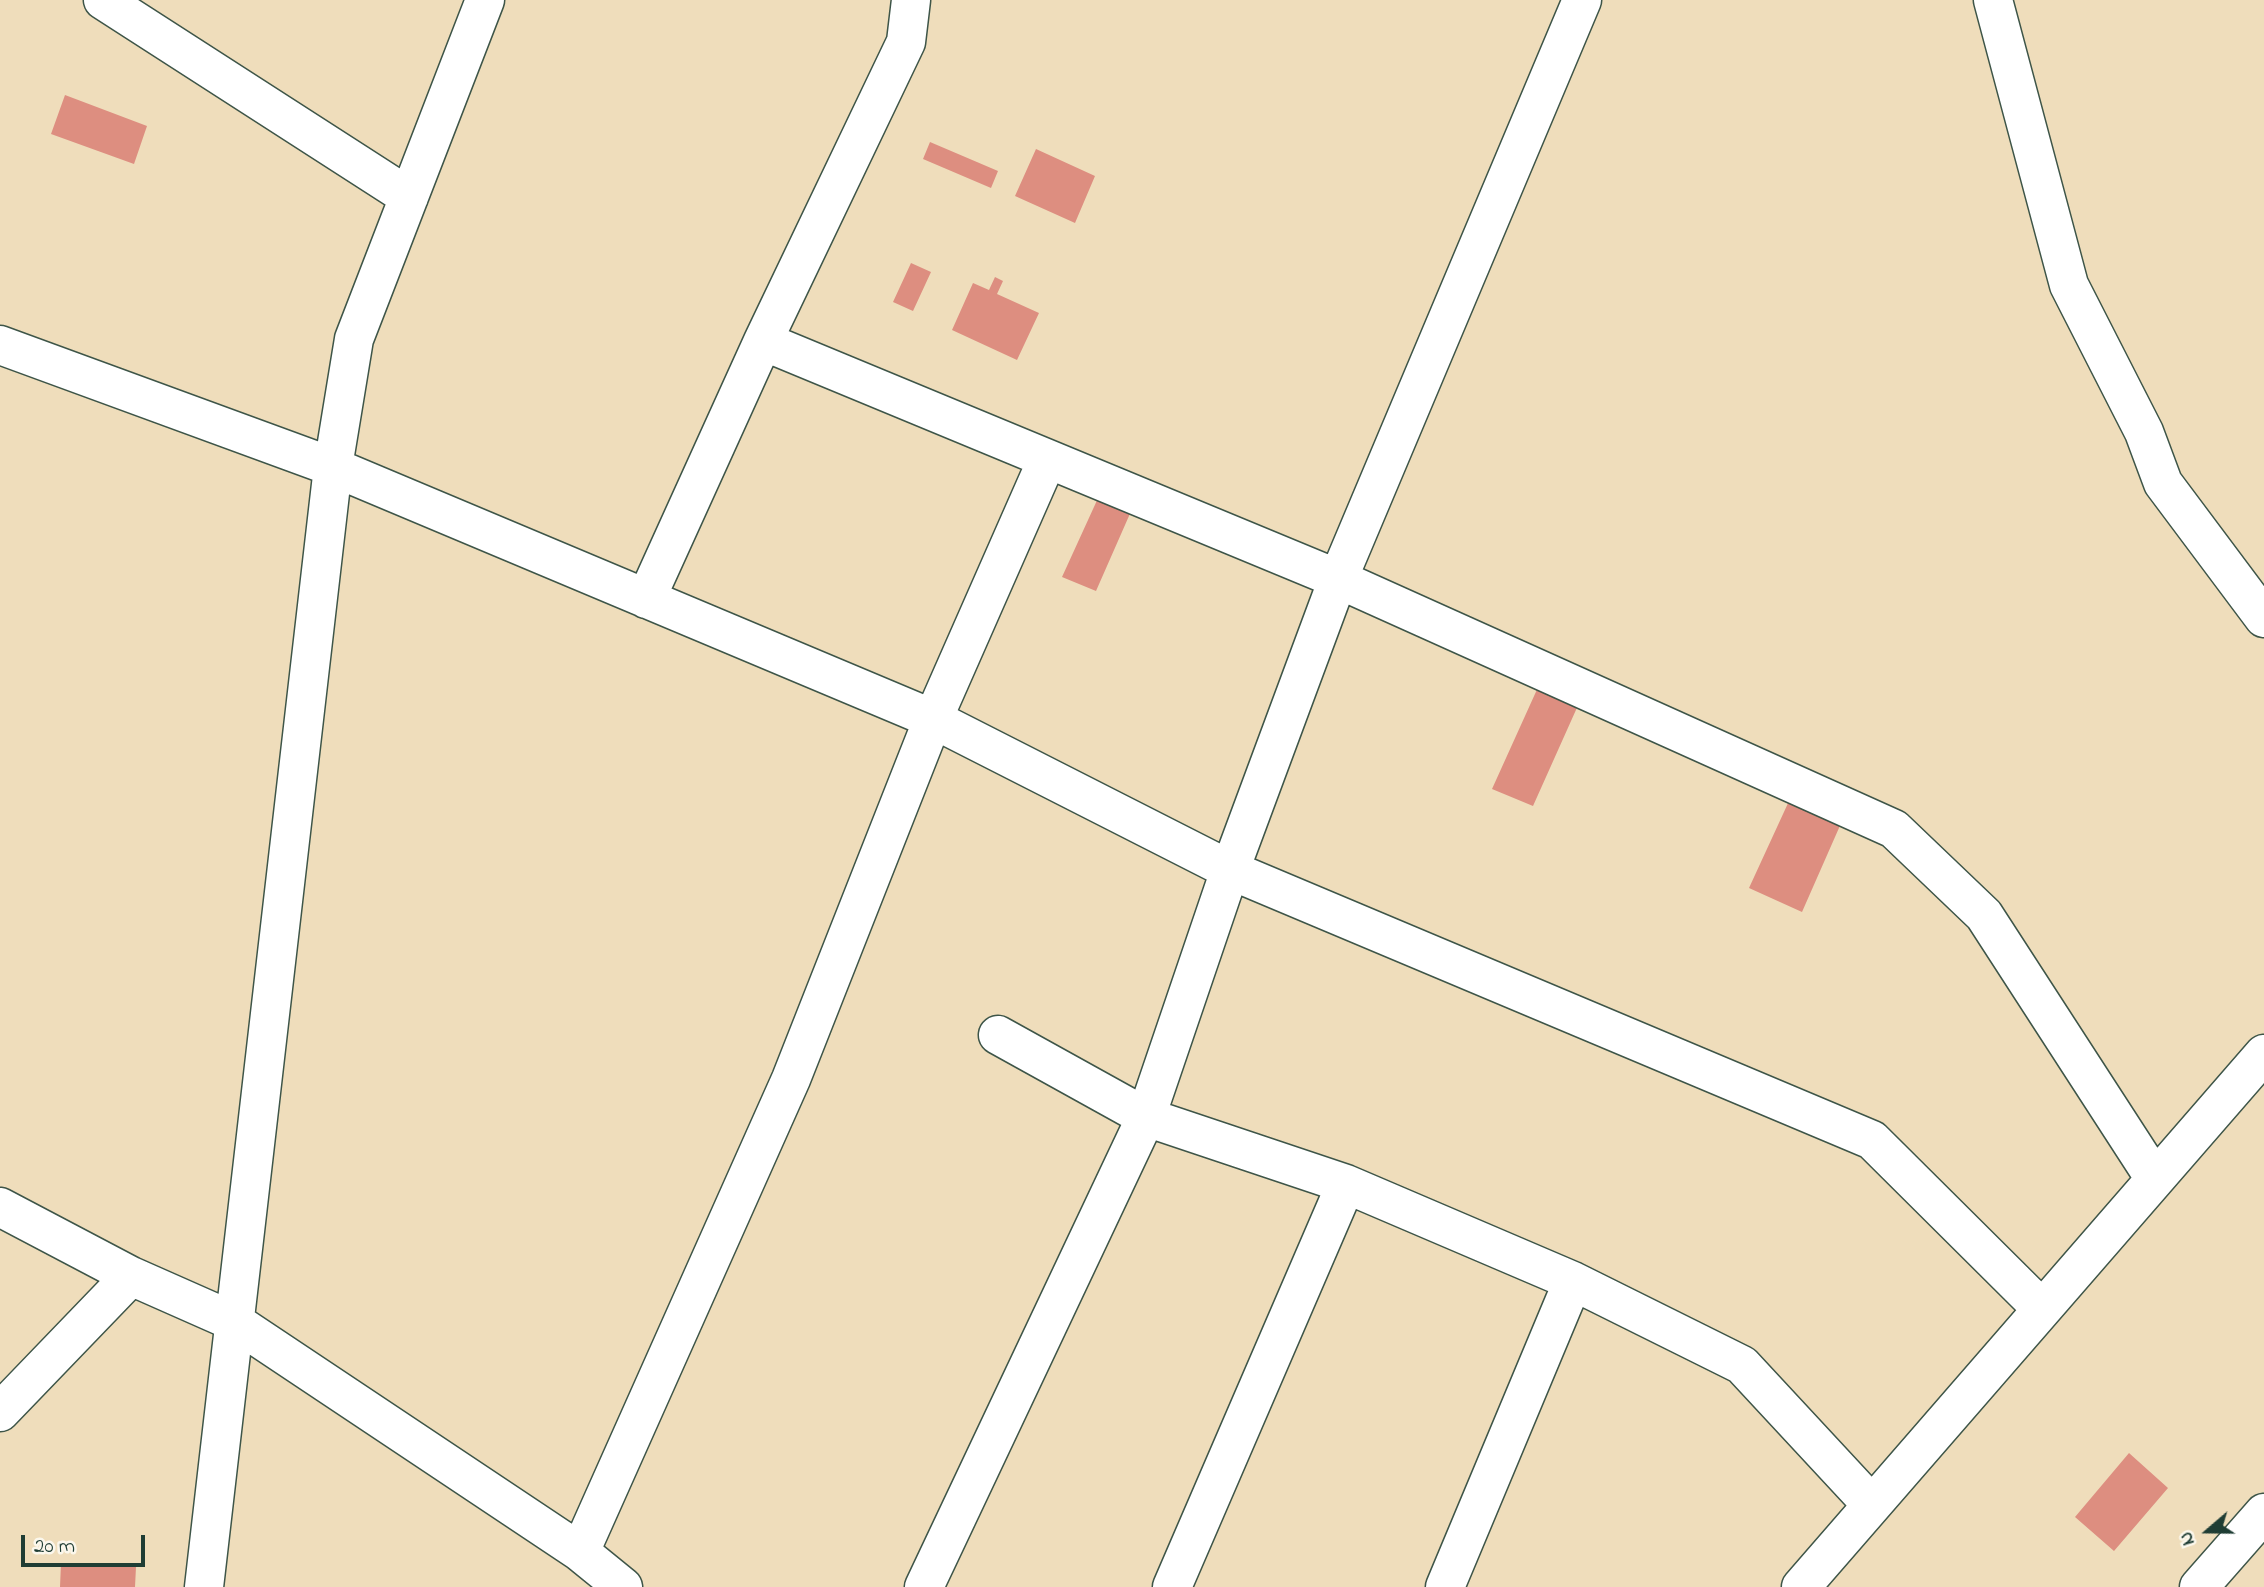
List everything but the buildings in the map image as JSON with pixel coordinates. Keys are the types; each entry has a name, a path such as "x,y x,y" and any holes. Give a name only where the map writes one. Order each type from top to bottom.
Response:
{"street":[{"path":"103,0 409,197"},
{"path":"204,1587 333,467 354,339 485,0"},
{"path":"646,599 763,341 906,42 911,0"},
{"path":"924,1587 1146,1117 1230,870 1338,579 1582,0"},
{"path":"1993,0 2069,285 2144,432 2162,483 2264,618"},
{"path":"763,341 1338,579 1894,829 1984,915 2155,1179"},
{"path":"0,345 333,467 933,719 1230,870 1872,1140 2042,1310"},
{"path":"580,1552 790,1079 933,719 1047,460"},
{"path":"998,1035 1146,1117 1346,1184 1573,1280 1742,1365 1872,1505"},
{"path":"1801,1587 2264,1054"},
{"path":"1172,1587 1346,1184"},
{"path":"0,1207 131,1276 235,1322 580,1552 623,1587"},
{"path":"0,1412 131,1276"},
{"path":"1445,1587 1573,1280"},
{"path":"2199,1587 2264,1513"}]}
